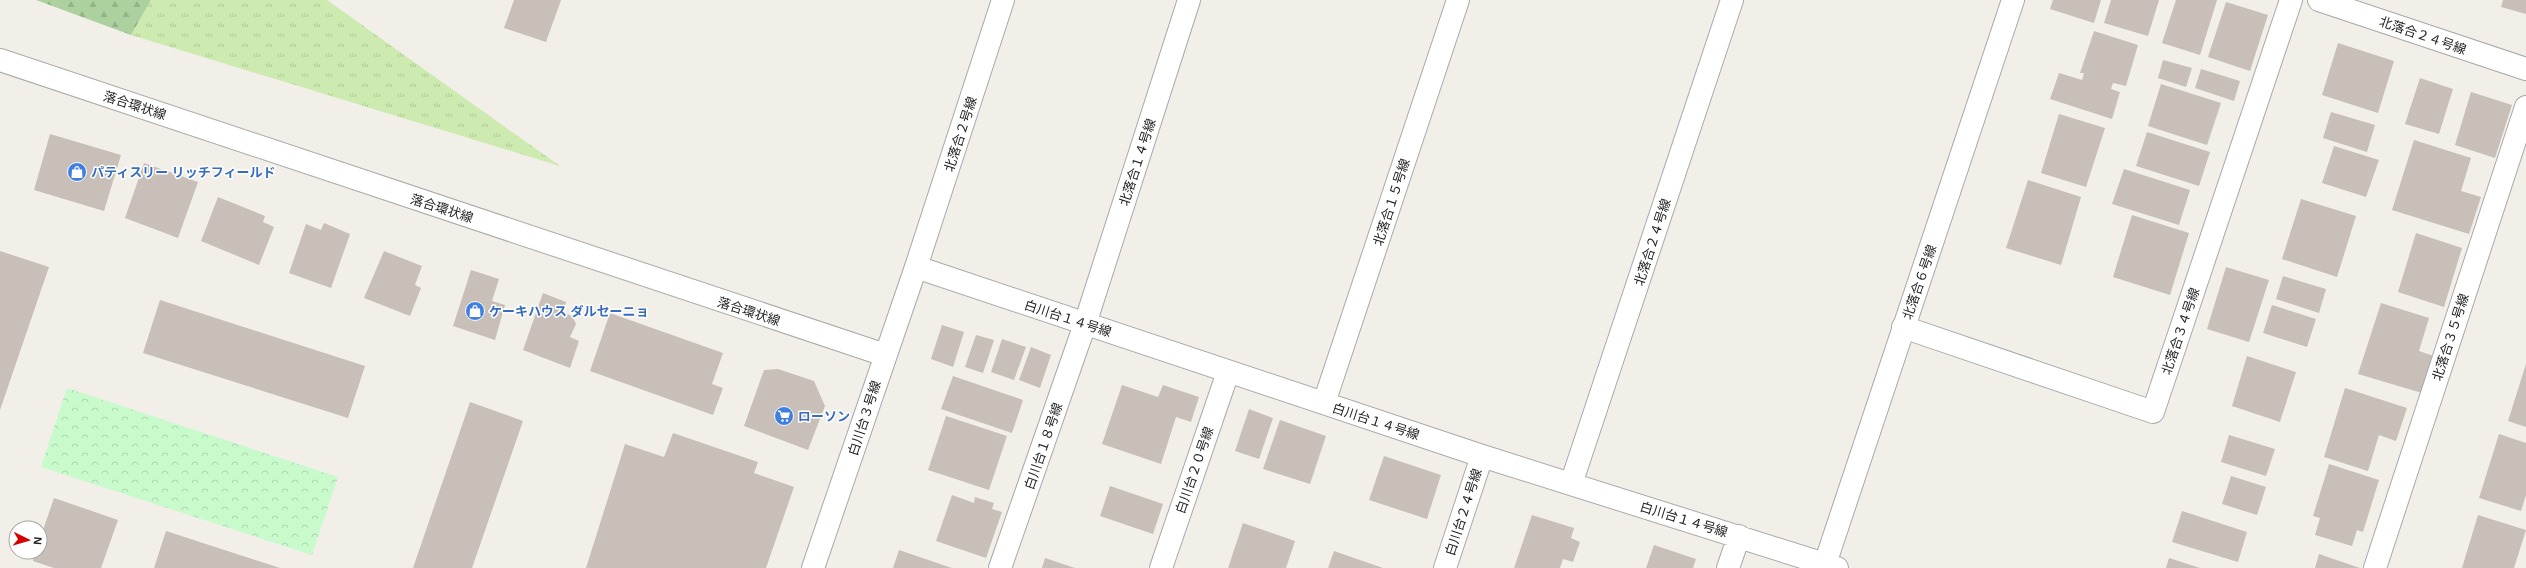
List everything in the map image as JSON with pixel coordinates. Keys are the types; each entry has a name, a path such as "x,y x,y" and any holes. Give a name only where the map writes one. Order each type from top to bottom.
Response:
{"street":[{"name":"北落合２号線","path":"916,267 1003,0"},
{"name":"北落合１４号線","path":"1085,324 1189,0"},
{"name":"北落合１５号線","path":"1324,403 1458,0"},
{"name":"北落合２４号線","path":"1571,484 1732,0"},
{"name":"北落合６号線","path":"1831,566 1903,327 2013,0"},
{"name":"北落合３４号線","path":"1903,327 2153,412 2291,0"},
{"name":"北落合２４号線","path":"2319,0 2526,69"},
{"name":"落合環状線","path":"0,60 885,355"},
{"name":"北落合３５号線","path":"2375,568 2526,107"},
{"name":"白川台１４号線","path":"916,267 1482,456 1831,566"},
{"name":"白川台３号線","path":"813,568 916,267"},
{"name":"白川台１８号線","path":"1000,568 1085,324"},
{"name":"白川台２０号線","path":"1160,568 1228,372"},
{"name":"白川台２４号線","path":"1445,568 1482,456"},
{"path":"1728,568 1739,536"}],"green space":[{"path":"36,0 151,0 131,35"},
{"path":"151,0 327,0 560,166 131,35"},
{"path":"67,388 338,477 312,555 41,467"}],"building":[{"path":"514,0 561,0 546,42 504,28"},
{"path":"2053,0 2101,0 2094,23 2050,9"},
{"path":"2111,0 2159,0 2148,36 2104,23"},
{"path":"2176,0 2217,0 2200,55 2162,43"},
{"path":"2503,0 2526,0 2526,14 2501,7"},
{"path":"2226,2 2268,15 2250,71 2208,57"},
{"path":"2094,31 2138,45 2126,86 2113,83 2111,89 2120,92 2112,119 2050,99 2059,73 2082,80 2084,73 2080,73"},
{"path":"2338,43 2394,61 2378,113 2322,95"},
{"path":"2163,60 2192,68 2186,87 2158,78"},
{"path":"2201,69 2240,81 2234,101 2195,88"},
{"path":"2420,78 2453,89 2439,134 2405,124"},
{"path":"2161,84 2221,103 2207,145 2148,126"},
{"path":"2471,92 2512,105 2495,158 2455,145"},
{"path":"2331,112 2375,125 2367,152 2323,138"},
{"path":"2059,114 2105,128 2086,187 2041,173"},
{"path":"2147,132 2210,152 2199,186 2136,166"},
{"name":"パティスリー リッチフィールド","path":"50,134 121,155 104,211 34,190"},
{"path":"2414,140 2471,158 2461,191 2481,197 2469,234 2392,210"},
{"path":"2334,146 2379,160 2366,197 2322,183"},
{"path":"144,163 198,182 178,238 125,218"},
{"path":"2124,169 2190,190 2179,225 2112,204"},
{"path":"2028,180 2081,197 2061,265 2006,248"},
{"path":"218,197 265,216 263,222 274,227 259,265 201,241"},
{"path":"2301,199 2356,216 2337,277 2282,259"},
{"path":"2132,215 2189,233 2170,295 2113,277"},
{"path":"324,223 350,234 331,288 289,273 306,224 321,230"},
{"path":"2416,233 2462,248 2444,307 2398,292"},
{"path":"0,251 49,267 0,410"},
{"path":"384,251 422,266 415,285 421,288 410,316 364,298"},
{"path":"2226,267 2269,280 2249,342 2207,329"},
{"path":"471,270 499,279 492,301 505,305 495,340 453,326"},
{"path":"2283,276 2326,289 2319,313 2276,299"},
{"path":"543,293 566,302 563,312 572,316 576,324 570,337 579,341 570,368 523,350"},
{"path":"160,300 365,366 348,418 143,353"},
{"path":"2381,303 2429,318 2419,351 2434,356 2422,393 2358,374"},
{"path":"2272,305 2316,319 2307,347 2263,333"},
{"path":"610,313 723,353 712,384 723,388 713,415 590,371"},
{"path":"942,325 964,332 953,367 931,359"},
{"path":"976,335 994,340 983,373 965,367"},
{"path":"1002,339 1026,347 1014,380 991,372"},
{"path":"1031,347 1051,355 1040,388 1019,380"},
{"path":"2247,356 2296,372 2280,422 2232,406"},
{"path":"2526,364 2526,427 2508,421"},
{"name":"ローソン","path":"778,369 814,381 825,406 808,450 744,426 764,370"},
{"path":"953,376 1023,400 1012,433 941,409"},
{"path":"1122,385 1158,397 1163,385 1199,397 1191,422 1176,417 1161,464 1102,444"},
{"path":"2345,388 2407,408 2396,441 2379,435 2368,471 2324,457"},
{"path":"470,402 523,421 472,568 413,568"},
{"path":"1249,409 1273,418 1259,459 1235,451"},
{"path":"946,416 1007,436 989,490 928,470"},
{"path":"1280,420 1326,436 1310,484 1263,469"},
{"path":"673,433 758,462 754,473 794,487 766,568 586,568 625,444 664,457"},
{"path":"2499,434 2526,443 2526,495 2521,511 2479,498"},
{"path":"2229,435 2275,449 2266,476 2221,462"},
{"path":"1384,456 1441,475 1427,519 1369,500"},
{"path":"2329,464 2379,480 2363,532 2357,530 2352,546 2315,535 2320,518 2313,516"},
{"path":"2231,476 2266,487 2257,515 2222,504"},
{"path":"1110,486 1163,504 1153,534 1100,516"},
{"path":"952,495 974,503 975,497 994,503 992,509 1002,512 986,558 936,541"},
{"path":"54,498 118,520 101,568 54,568 33,561 48,560 48,520 46,520"},
{"path":"2182,511 2247,532 2238,562 2172,542"},
{"path":"1532,515 1574,528 1571,538 1580,542 1573,562 1563,559 1560,568 1514,568"},
{"path":"2478,515 2526,530 2514,568 2462,568"},
{"path":"1243,523 1295,541 1286,568 1228,568"},
{"path":"166,531 280,568 154,568"},
{"path":"1654,545 1696,559 1693,568 1646,568"},
{"path":"899,550 952,568 893,568"},
{"path":"1334,551 1383,568 1328,568"},
{"path":"2319,554 2360,568 2315,568"},
{"path":"1045,558 1075,568 1042,568"},
{"path":"2169,558 2200,568 2166,568"}],"place":[{"name":"パティスリー リッチフィールド","path":"77,172"},
{"name":"ケーキハウス ダルセーニョ","path":"475,311"},
{"name":"ローソン","path":"784,416"}]}
